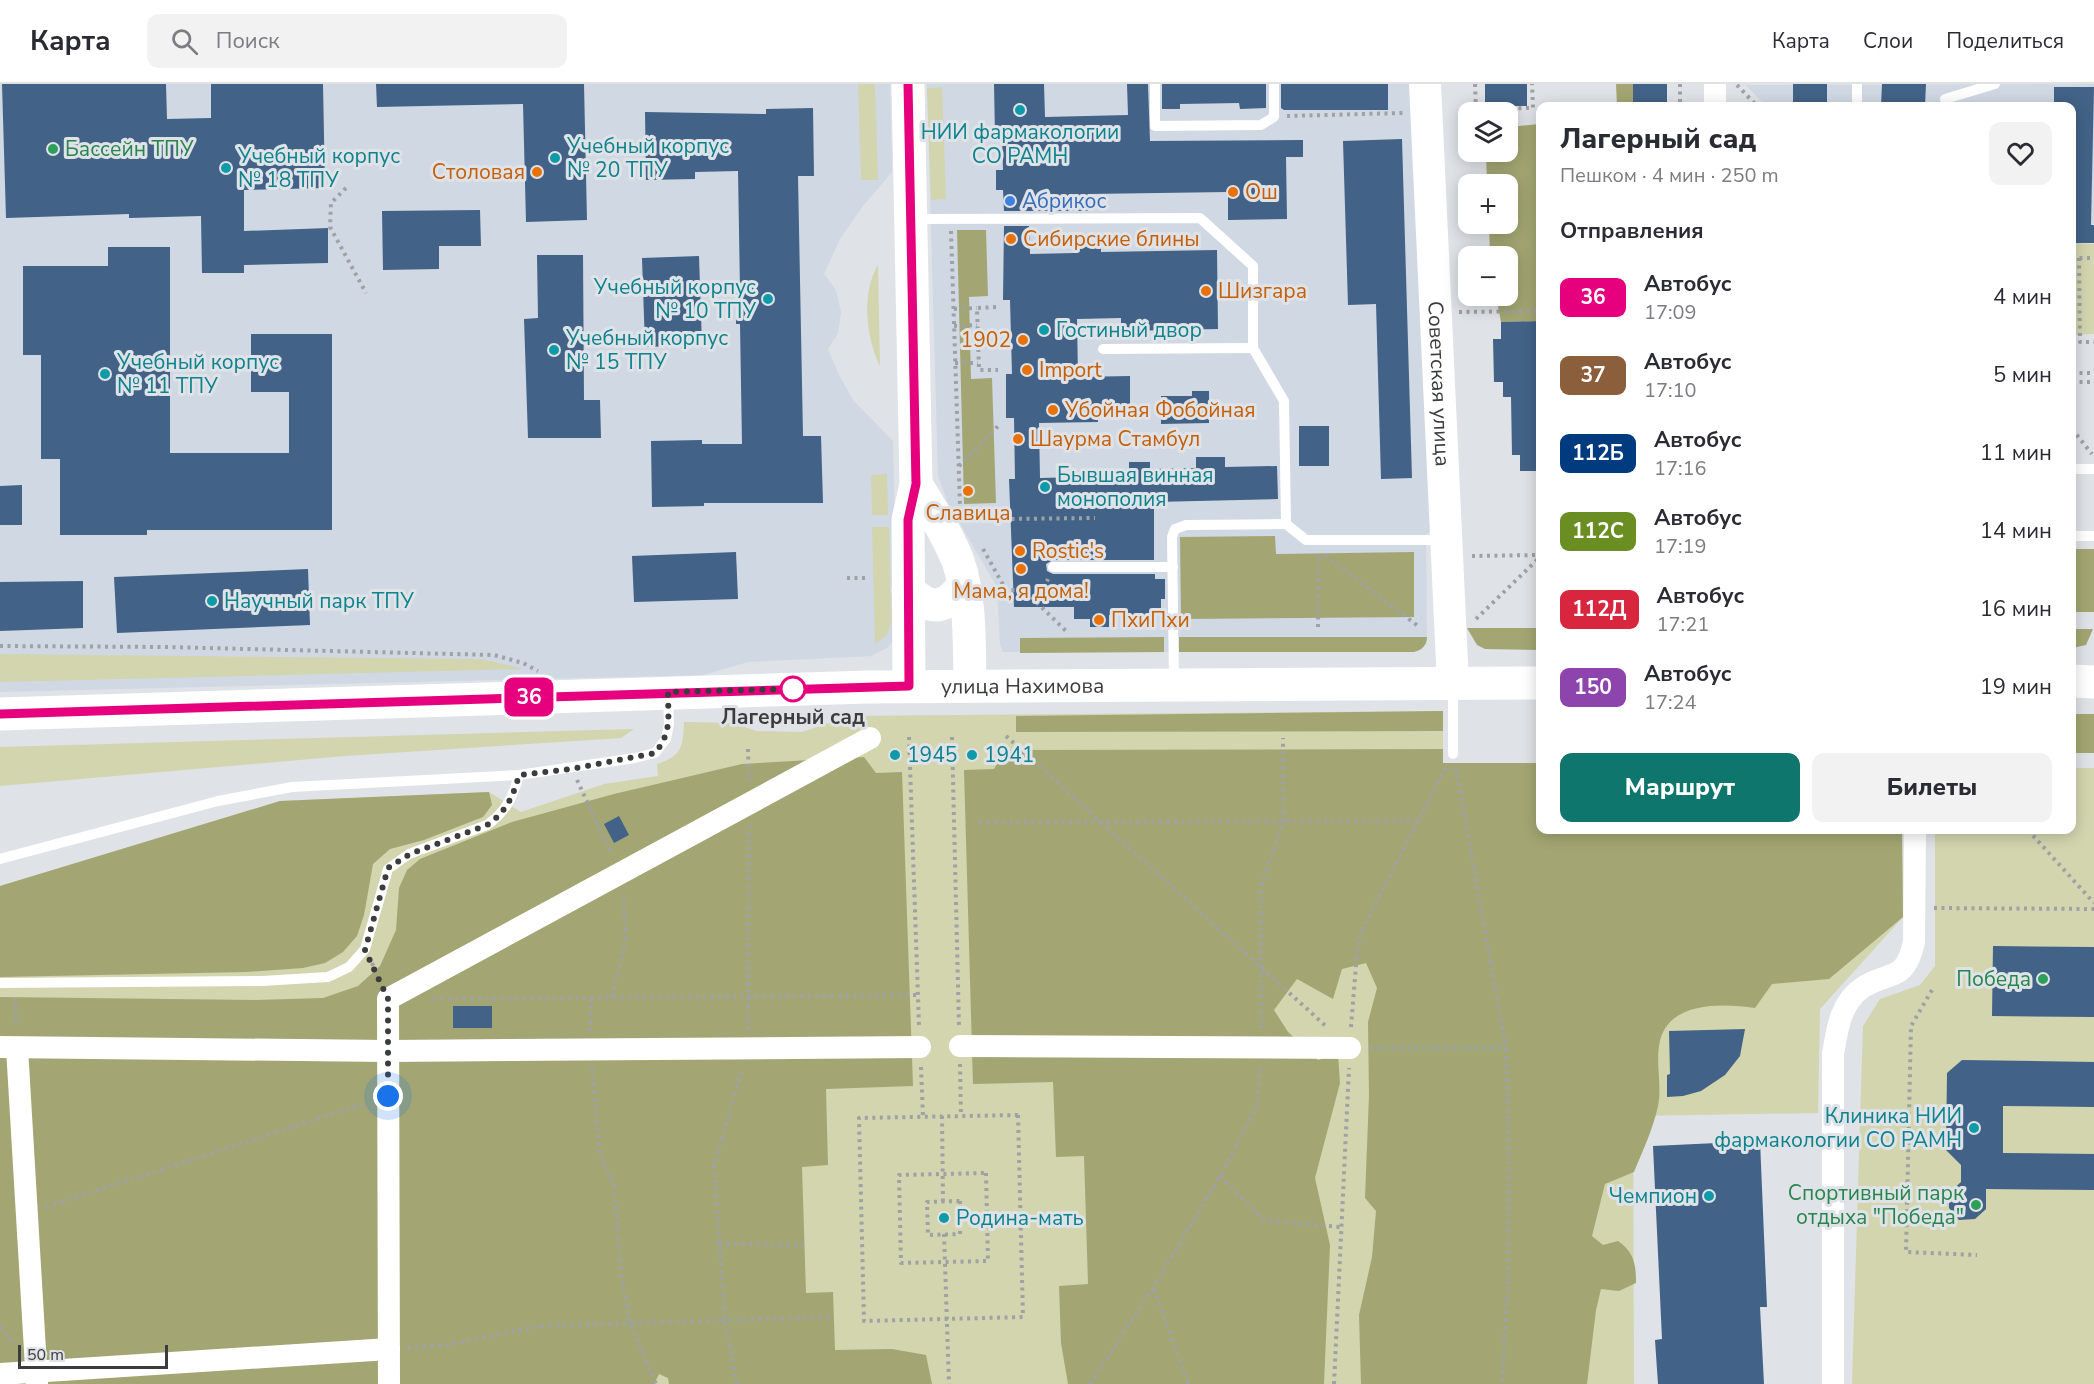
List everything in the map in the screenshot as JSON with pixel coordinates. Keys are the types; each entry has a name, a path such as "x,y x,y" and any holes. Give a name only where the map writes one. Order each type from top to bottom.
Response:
{"main road":[{"path":"908,84 916,484 908,520 909,686"},
{"path":"916,484 947,536 964,585 970,685"},
{"path":"908,590 921,602 934,605 952,600 964,585"},
{"path":"2076,681 2094,682"},
{"name":"улица Нахимова","path":"0,714 909,686 1536,683"}],"street":[{"name":"Советская улица","path":"1425,84 1453,684"},
{"path":"1715,84 1715,102"},
{"path":"389,1384 388,999 870,738"},
{"path":"1833,1384 1833,1066 1838,1025 1846,1004 1862,987 1894,975 1910,960 1914,942 1915,834"},
{"path":"960,1046 1350,1048"},
{"path":"37,1377 27,1213 9,1048 388,1051 920,1047"},
{"path":"0,1374 37,1377 389,1349"}],"lane":[{"path":"1155,84 1155,126 1261,124 1274,117 1274,84"},
{"path":"1857,84 1857,102"},
{"path":"1945,99 1995,84"},
{"path":"910,219 1200,218 1253,266 1253,348 1284,401 1286,524"},
{"path":"1103,349 1253,348"},
{"path":"2076,469 2094,469"},
{"path":"1174,684 1173,533 1182,525 1286,524 1306,540 1448,548"},
{"path":"2076,536 2094,536"},
{"path":"1053,567 1173,567"},
{"path":"1453,684 1453,754"},
{"path":"0,859 218,801 292,787 519,775 571,769 655,753 666,739 669,724 668,692"},
{"path":"0,983 262,981 328,977 349,967 365,950 388,868 410,854 487,825 498,818 514,793 519,775"}],"path":[{"path":"1475,84 1476,109 1533,108 1532,84"},
{"path":"1680,84 1680,102"},
{"path":"1736,84 1752,102"},
{"path":"1274,117 1414,113"},
{"path":"346,188 331,203 330,228 366,293"},
{"path":"951,219 960,506"},
{"path":"2076,288 2079,258 2094,258"},
{"path":"2076,307 2080,342 2094,342"},
{"path":"977,308 979,370 998,370"},
{"path":"954,309 996,308"},
{"path":"1437,312 1536,311"},
{"path":"954,326 977,325"},
{"path":"955,363 978,363"},
{"path":"2076,373 2094,373"},
{"path":"2076,382 2094,382"},
{"path":"958,467 1000,424"},
{"path":"2076,434 2094,456"},
{"path":"1004,519 1095,518"},
{"path":"1448,548 1536,556"},
{"path":"1318,627 1319,550 1418,626"},
{"path":"1476,619 1536,560"},
{"path":"1038,603 1053,567"},
{"path":"848,578 867,578"},
{"path":"1006,590 1024,590 1066,631"},
{"path":"0,646 166,647 494,655 523,663 542,673"},
{"path":"952,736 962,1116"},
{"path":"1006,736 1350,1048 1506,1048"},
{"path":"909,737 922,1117"},
{"path":"1090,1384 1153,1288 1220,1176 1257,1106 1261,1047 1261,886 1283,822 1283,738"},
{"path":"748,749 749,789"},
{"path":"1453,754 1506,1048 1509,1168 1508,1280 1502,1384"},
{"path":"571,769 621,873 626,939 612,998"},
{"path":"748,1039 750,996 749,817"},
{"path":"979,822 1418,821"},
{"path":"2032,834 2094,903"},
{"path":"1915,908 2094,909"},
{"path":"365,950 388,999 918,995"},
{"path":"9,1048 14,984"},
{"path":"1932,990 1911,1026 1906,1252 1977,1255"},
{"path":"590,1040 591,998"},
{"path":"737,1384 725,1322 714,1165 732,1111 746,1056"},
{"path":"591,1058 600,1157 614,1185 621,1275 630,1323 656,1384"},
{"path":"27,1213 388,1096"},
{"path":"1018,1115 1023,1317 864,1321 860,1118 962,1116 1018,1115"},
{"path":"942,1116 943,1202"},
{"path":"986,1173 988,1261 945,1262 901,1263 899,1175 986,1173"},
{"path":"1220,1176 1264,1220 1340,1227"},
{"path":"960,1201 960,1234 928,1235 927,1202 943,1202 960,1201"},
{"path":"944,1234 949,1384"},
{"path":"719,1244 804,1245"},
{"path":"1153,1288 1188,1384"},
{"path":"389,1349 447,1345 539,1326 833,1317"}],"shaded area":[{"path":"0,84 890,84 892,172 863,206 840,239 824,274 836,290 841,312 838,333 828,349 853,400 893,441 897,627 893,641 887,648 871,656 748,662 703,675 0,692"},
{"path":"927,84 1417,84 1432,531 1426,534 1427,641 1422,649 1414,652 1003,652 1000,644 997,587 947,501 938,476"},
{"path":"2094,84 2094,243 2076,243 2076,102 1762,102 1746,85"}],"green space":[{"path":"858,84 875,84 878,180 861,180"},
{"path":"1616,84 1633,84 1633,102 1617,102"},
{"path":"942,87 946,199 931,200 927,88"},
{"path":"1536,124 1536,321 1501,322 1498,306 1518,306 1518,246 1490,246 1489,234 1518,234 1518,174 1487,174 1486,162 1518,162 1518,126"},
{"path":"957,230 986,230 988,296 969,297 971,379 992,378 996,503 964,504"},
{"path":"2076,243 2094,244 2094,334 2076,335"},
{"path":"878,265 880,366 871,342 867,316 869,289"},
{"path":"887,474 888,515 872,515 871,475"},
{"path":"872,527 889,527 891,623 887,635 875,644"},
{"path":"1275,536 1276,554 1414,552 1414,617 1181,619 1180,537"},
{"path":"2076,549 2094,549 2094,612 2076,612"},
{"path":"1467,628 1536,628 1536,650 1485,649 1477,645"},
{"path":"2076,629 2093,629 2086,645 2076,647"},
{"path":"1164,637 1164,652 1020,653 1020,638"},
{"path":"1179,637 1427,637 1424,647 1414,652 1179,652"},
{"path":"0,654 482,659 524,669 0,682"},
{"name":"Лагерный сад","path":"1443,711 1443,763 1536,763 1536,834 1902,834 1903,917 1820,1009 1818,1113 1633,1116 1634,1384 0,1384 0,886 280,801 489,792 521,812 604,784 658,776 657,764 672,758 680,749 684,722 732,723 757,731 802,732 850,716"},
{"path":"1443,711 1443,731 1016,732 1016,716"},
{"path":"2076,714 2094,714 2094,753 2076,753"},
{"path":"634,729 621,738 345,756 0,786 0,747"},
{"path":"1443,749 1443,763 1536,763 1536,834 1902,834 1903,917 1829,979 1772,984 1755,1008 1711,1006 1696,1008 1672,1020 1663,1031 1658,1053 1659,1099 1651,1131 1634,1172 1605,1184 1592,1236 1603,1245 1618,1241 1628,1250 1635,1264 1636,1283 1619,1291 1601,1289 1596,1310 1587,1384 1361,1384 1359,1315 1372,1257 1376,1211 1365,1198 1369,1095 1368,1022 1377,988 1366,963 1342,969 1333,999 1297,979 1274,1010 1288,1032 1318,1060 1338,1054 1340,1083 1315,1178 1330,1245 1324,1384 1068,1384 1061,1343 1059,1286 1088,1284 1084,1156 1056,1157 1053,1082 973,1084 964,770 994,769 1005,750"},
{"path":"864,757 876,773 902,772 913,1086 826,1089 828,1165 802,1167 806,1293 833,1292 835,1350 892,1349 926,1355 932,1384 669,1384 668,1378 659,1374 654,1384 0,1384 0,997 256,1000 323,998 358,986 380,966 396,930 399,888 407,870 420,859 512,822 614,794 742,764"},
{"name":"Спортивный парк отдыха \"Победа\"","path":"2076,768 2094,768 2094,1384 1852,1384 1863,1026 1880,999 1920,985 1935,966 1935,834 2076,834"},
{"path":"489,792 492,805 483,817 424,840 390,849 373,864 364,915 357,936 343,952 325,963 303,968 247,972 0,977 0,886 280,801"}],"building":[{"path":"2,84 166,84 167,119 211,118 211,84 323,84 325,188 244,190 244,231 328,228 328,263 244,265 244,273 202,273 201,216 129,218 129,214 6,218"},
{"name":"Учебный корпус № 20 ТПУ","path":"376,84 584,84 587,220 526,222 523,104 377,107"},
{"path":"994,84 1044,84 1045,117 1128,115 1127,84 1148,84 1150,141 1303,140 1303,157 1286,157 1287,219 1228,220 1228,192 1088,194 1088,211 1004,211 1003,190 996,190 996,170 1003,170 1002,136 995,136"},
{"path":"1162,84 1266,84 1266,108 1240,109 1239,103 1180,104 1180,109 1162,109"},
{"path":"1281,84 1388,84 1388,110 1284,110 1281,108"},
{"path":"1485,84 1527,84 1527,106 1518,106 1518,102 1485,102"},
{"path":"1633,84 1667,84 1667,102 1633,102"},
{"path":"1793,84 1827,84 1827,102 1793,102"},
{"path":"1882,84 1926,84 1925,102 1881,102"},
{"path":"2054,87 2094,87 2091,225 2094,225 2094,243 2076,243 2076,102 2054,102"},
{"name":"Учебный корпус № 10 ТПУ","path":"813,108 814,176 798,176 803,436 821,436 823,503 704,503 704,506 652,507 651,441 702,440 702,444 742,444 740,324 736,324 736,290 740,290 738,171 695,172 695,179 646,180 645,112 766,114 766,109"},
{"path":"1402,139 1412,478 1381,479 1376,304 1348,305 1343,141"},
{"path":"480,210 481,246 439,246 439,269 383,270 382,211"},
{"path":"1004,226 1029,226 1030,254 1075,253 1075,243 1101,242 1101,252 1217,250 1218,329 1121,331 1121,318 1077,319 1078,377 1130,376 1130,413 1097,413 1098,422 1039,423 1040,478 1081,477 1081,471 1129,470 1129,462 1150,462 1150,469 1196,468 1196,457 1225,457 1225,467 1277,466 1278,499 1154,502 1154,560 1053,560 1046,564 1047,571 1053,574 1155,574 1155,579 1165,579 1165,599 1161,599 1161,615 1109,615 1109,627 1090,627 1090,619 1074,619 1074,607 1014,607 1009,479 1015,479 1014,418 1006,418 1006,374 1012,374 1010,300 1003,300"},
{"name":"Учебный корпус № 11 ТПУ","path":"108,247 170,247 170,453 289,453 289,392 251,392 251,334 332,334 332,530 147,530 147,535 60,535 60,459 41,459 41,355 23,355 23,266 108,266"},
{"name":"Учебный корпус № 15 ТПУ","path":"537,255 583,255 584,400 600,400 601,438 528,438 524,319 538,318"},
{"path":"699,256 702,345 645,347 642,258"},
{"path":"1536,321 1536,471 1520,471 1520,455 1512,455 1511,397 1503,397 1503,382 1494,382 1493,339 1501,339 1501,322"},
{"path":"1192,391 1209,391 1209,423 1161,424 1161,396 1192,396"},
{"path":"1299,426 1329,426 1329,466 1299,466"},
{"path":"22,485 22,525 0,525 0,486"},
{"path":"736,552 738,599 634,602 632,556"},
{"name":"Научный парк ТПУ","path":"308,569 310,625 117,633 114,577"},
{"path":"83,581 83,628 0,631 0,582"},
{"path":"619,816 629,835 614,843 604,824"},
{"name":"Победа","path":"1993,946 2094,947 2094,1017 1992,1016"},
{"path":"453,1006 492,1006 492,1028 453,1028"},
{"path":"1745,1029 1740,1056 1725,1075 1701,1091 1667,1097 1667,1075 1670,1074 1669,1031"},
{"name":"Клиника НИИ фармакологии СО РАМН","path":"1962,1060 2094,1062 2094,1107 2003,1106 2003,1153 2094,1154 2094,1190 1986,1189 1986,1209 1975,1219 1959,1220 1949,1208 1949,1193 1961,1182 1961,1165 1946,1150 1947,1073"},
{"name":"Чемпион","path":"1760,1141 1767,1307 1760,1307 1764,1384 1658,1384 1655,1340 1662,1339 1653,1146"}],"bus line":[{"name":"36","path":"0,714 909,686 908,520 916,484 908,84"}],"place":[{"name":"НИИ фармакологии СО РАМН","path":"1020,110"},
{"name":"Бассейн ТПУ","path":"53,149"},
{"name":"Учебный корпус № 20 ТПУ","path":"555,158"},
{"name":"Учебный корпус № 18 ТПУ","path":"226,168"},
{"name":"Столовая","path":"537,172"},
{"name":"Ош","path":"1233,192"},
{"name":"Абрикос","path":"1010,201"},
{"name":"Сибирские блины","path":"1011,239"},
{"name":"Шизгара","path":"1206,291"},
{"name":"Учебный корпус № 10 ТПУ","path":"768,299"},
{"name":"Гостиный двор","path":"1044,330"},
{"name":"1902","path":"1023,340"},
{"name":"Учебный корпус № 15 ТПУ","path":"554,350"},
{"name":"Import","path":"1027,370"},
{"name":"Учебный корпус № 11 ТПУ","path":"105,374"},
{"name":"Убойная Фобойная","path":"1053,410"},
{"name":"Шаурма Стамбул","path":"1018,439"},
{"name":"Бывшая винная монополия","path":"1045,487"},
{"name":"Славица","path":"968,491"},
{"name":"Rostic's","path":"1020,551"},
{"name":"Мама, я дома!","path":"1021,569"},
{"name":"Научный парк ТПУ","path":"212,601"},
{"name":"ПхиПхи","path":"1099,620"},
{"name":"Лагерный сад","path":"793,689"},
{"name":"1945","path":"895,755"},
{"name":"1941","path":"972,755"},
{"name":"Победа","path":"2043,979"},
{"name":"Клиника НИИ фармакологии СО РАМН","path":"1974,1128"},
{"name":"Чемпион","path":"1709,1196"},
{"name":"Спортивный парк отдыха \"Победа\"","path":"1976,1205"},
{"name":"Родина-мать","path":"944,1218"}],"route":[{"path":"388,1096 388,999 365,950 378,908 381,885 388,868 410,854 487,825 498,818 506,809 514,793 519,775 571,769 655,753 666,739 669,724 668,692 793,689"}]}
